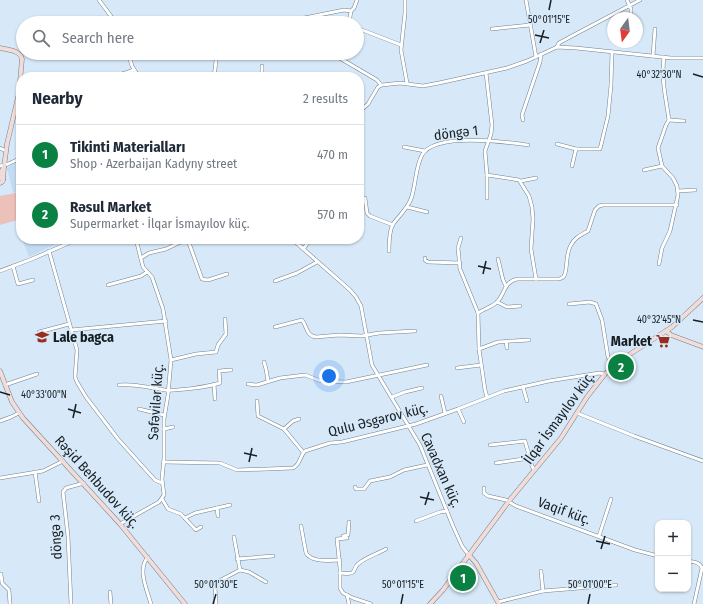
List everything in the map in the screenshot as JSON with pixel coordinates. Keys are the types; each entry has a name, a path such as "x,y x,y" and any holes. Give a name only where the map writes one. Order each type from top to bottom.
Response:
{"street":[{"path":"98,0 111,16"},
{"path":"350,16 357,0"},
{"path":"405,0 401,45 402,58 408,83"},
{"path":"526,0 536,57"},
{"path":"627,0 630,12"},
{"path":"557,47 559,43 640,0"},
{"path":"314,16 344,10 351,11"},
{"path":"492,30 530,25"},
{"path":"653,56 655,29"},
{"path":"364,31 401,45"},
{"path":"381,85 408,83 423,86 486,73 507,68 557,47 664,57 703,58"},
{"path":"0,48 16,52"},
{"path":"557,144 576,149 600,149 608,116 612,52"},
{"path":"524,120 522,115 540,62 541,54"},
{"path":"660,264 662,248 670,230 677,206 678,191 673,178 662,166 658,148 669,120 662,71 664,57"},
{"path":"21,72 22,60"},
{"path":"128,72 134,70 130,60"},
{"path":"215,72 216,60"},
{"path":"344,60 374,77 381,85"},
{"path":"262,66 262,72"},
{"path":"486,73 492,120 491,134 486,146 485,156 487,198"},
{"path":"364,108 381,85"},
{"path":"0,187 16,106"},
{"path":"669,120 684,121"},
{"name":"döngə 1","path":"388,251 393,225 407,207 411,198 420,160 425,151 431,146 447,142 488,140 528,145"},
{"path":"404,147 425,151"},
{"path":"0,148 6,151"},
{"path":"572,166 576,149"},
{"path":"3,166 16,160"},
{"path":"644,170 662,166"},
{"path":"487,175 517,179 521,181 536,178"},
{"path":"521,181 532,207 533,219 531,250 536,279"},
{"path":"678,191 695,190"},
{"path":"365,198 370,216 393,225"},
{"path":"478,313 497,302 506,286 511,281 517,279 559,279 564,276 570,246 576,237 588,231 595,210 599,206 630,204 677,206"},
{"path":"407,207 427,212"},
{"path":"461,238 461,243 458,248 461,272 478,313 479,349 487,397"},
{"path":"0,271 68,244"},
{"name":"Səfəvilər küç.","path":"137,244 143,267 154,281 166,321 171,360 169,390 164,416 164,462 162,483 164,493 162,499"},
{"path":"141,258 145,255 166,249 176,244"},
{"path":"190,244 202,279 208,280 227,274"},
{"name":"Cavadxan küç.","path":"298,244 356,297 362,311 370,360 420,445 455,532 468,554"},
{"path":"303,249 307,244"},
{"path":"49,251 77,350 75,371 77,382 86,397 118,439 155,480 162,483"},
{"path":"425,258 428,262 460,262"},
{"path":"498,259 506,286"},
{"path":"275,281 297,273 317,262"},
{"path":"13,266 18,284 33,280"},
{"path":"108,286 141,276 147,272"},
{"name":"İlqar İsmayılov küç.","path":"430,604 443,590 468,554 560,438 587,397 605,374 613,366 679,321 703,298"},
{"path":"497,302 507,307 520,306"},
{"path":"569,304 590,302 596,304 602,320 608,357 613,366"},
{"path":"171,360 196,354 216,352 226,334 225,319"},
{"path":"274,327 302,320 312,337 339,335 366,336 379,333 415,331"},
{"path":"71,330 166,321"},
{"path":"39,332 70,324"},
{"path":"666,331 671,335 703,347"},
{"path":"479,349 494,343 529,340"},
{"path":"506,341 507,348"},
{"path":"264,362 268,381"},
{"path":"248,384 257,385 280,378 305,375 321,381 346,382 427,365"},
{"path":"457,368 481,365"},
{"path":"119,386 132,384 169,390 214,384 220,383 219,371 231,370"},
{"name":"Rəşid Behbudov küç.","path":"0,371 12,402 19,413 120,524 185,604"},
{"name":"Qulu Əsgərov küç.","path":"303,452 330,443 342,442 408,426 504,391 599,373 605,374"},
{"path":"5,385 38,374"},
{"path":"214,384 215,399"},
{"path":"524,386 527,401"},
{"path":"392,397 422,388"},
{"path":"441,396 446,413"},
{"path":"164,462 220,463 237,470 274,469 296,466 299,464 303,452 284,429 258,416 257,401"},
{"path":"139,409 164,416"},
{"path":"458,409 464,422"},
{"path":"0,421 19,413"},
{"path":"577,413 703,461"},
{"path":"284,429 293,421 299,419"},
{"path":"164,429 173,427"},
{"path":"490,445 524,440 526,441 534,470"},
{"path":"496,463 530,458"},
{"path":"0,478 35,472 52,467 63,460"},
{"path":"355,487 356,489 364,489 370,481 390,477 404,470 427,465"},
{"path":"35,472 39,501"},
{"name":"döngə 3","path":"71,604 68,536 63,492 66,488 84,483"},
{"name":"Vaqif küç.","path":"484,488 486,495 502,498 516,506 635,550 655,555"},
{"path":"599,536 611,498"},
{"path":"120,524 162,499 168,509 179,512 196,530 201,527"},
{"path":"185,518 193,514 230,505"},
{"path":"217,508 218,516"},
{"path":"416,521 447,511"},
{"path":"337,539 338,537 348,535 349,522"},
{"path":"301,526 306,553 309,557 316,559 340,560"},
{"path":"234,537 240,570"},
{"path":"337,539 347,538"},
{"path":"337,539 340,560 340,588 347,595 371,604"},
{"path":"340,573 351,574 356,565 386,549"},
{"path":"468,554 476,563 499,603 543,591 616,585"},
{"path":"237,559 273,556"},
{"path":"148,557 144,562 143,569 151,604"},
{"path":"691,562 701,564 702,568 694,604"},
{"path":"216,604 215,587 217,582 240,570 248,572 266,582"},
{"path":"541,571 543,591"},
{"path":"1,574 2,583 9,590 10,604"},
{"path":"110,592 111,604"},
{"path":"347,595 349,604"}],"shaded area":[{"path":"16,163 16,192 13,193 7,168"},
{"path":"16,193 16,220 0,225 0,196"},
{"path":"24,244 56,244 29,257"}],"place":[{"name":"Lale bagca","path":"42,337"},
{"name":"Market","path":"663,341"},
{"name":"Rəsul Market","path":"621,367"},
{"name":"Tikinti Materialları","path":"463,578"}]}
